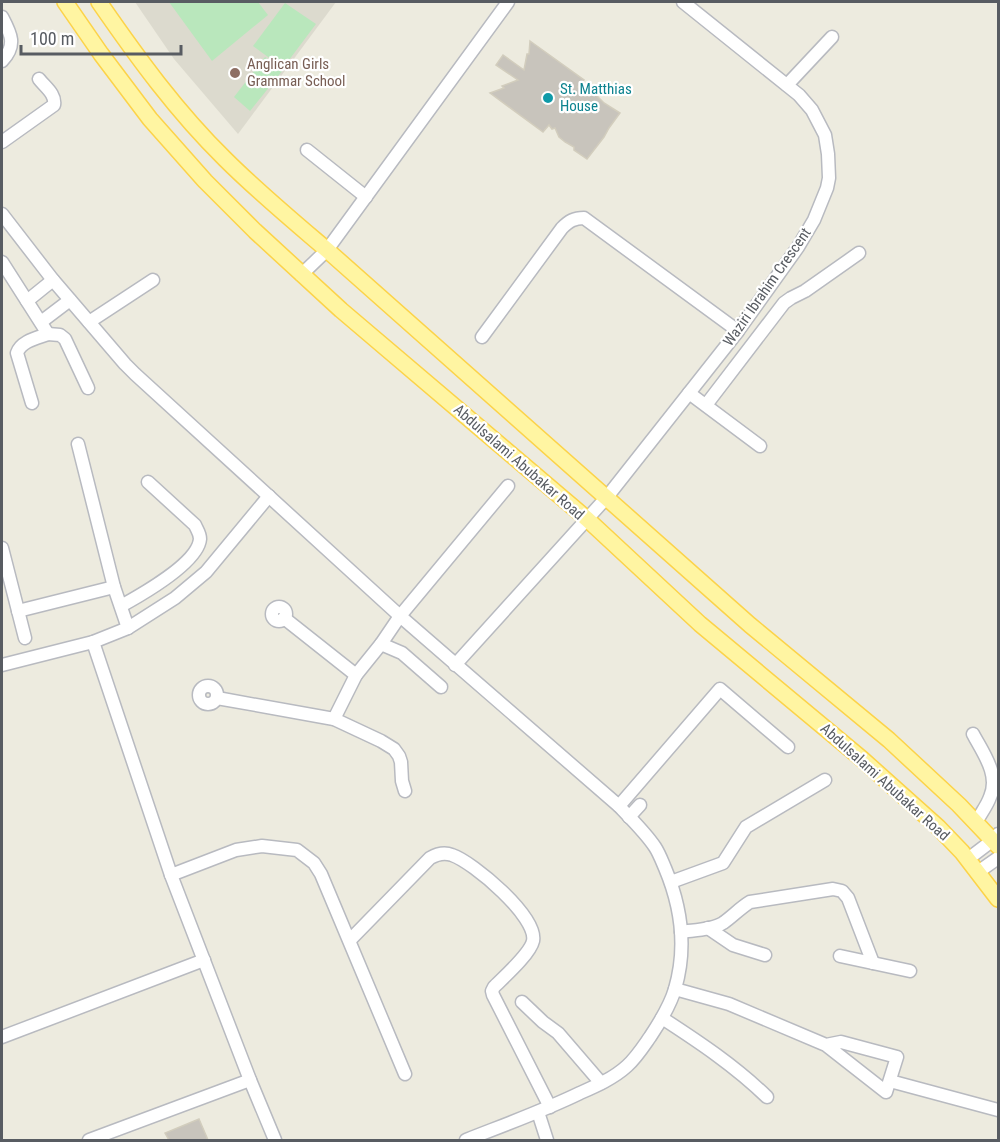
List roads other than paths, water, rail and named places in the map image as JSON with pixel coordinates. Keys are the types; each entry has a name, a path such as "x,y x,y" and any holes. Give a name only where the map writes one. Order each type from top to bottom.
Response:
{"main road":[{"name":"Abdulsalami Abubakar Road","path":"65,2 150,119 205,181 301,275 586,519 700,624 862,759 938,827 968,859 999,900"},
{"name":"Abdulsalami Abubakar Road","path":"99,2 162,88 224,159 750,625 889,740 997,840"}],"street":[{"path":"301,275 327,250 508,2"},
{"name":"Waziri Ibrahim Crescent","path":"454,665 607,497 738,331 798,247 814,220 827,188 829,178 825,135 812,110 799,95 691,4"},
{"path":"2,17 12,41 10,50 2,61"},
{"path":"787,85 832,37"},
{"path":"2,142 54,105 53,95 39,79"},
{"path":"307,150 366,197"},
{"path":"2,214 53,280 125,364 217,451 454,665 619,806 657,849 671,882 679,914 681,948 675,989 662,1018 642,1049 628,1065 601,1083 480,1138 466,1140"},
{"path":"482,337 562,228 577,218 584,218 738,331"},
{"path":"706,405 784,303 859,253"},
{"path":"2,262 48,334"},
{"path":"27,301 53,280"},
{"path":"88,322 153,280"},
{"path":"41,322 70,300"},
{"path":"32,403 17,353 24,344 48,334 60,335 65,339 88,388"},
{"path":"689,393 760,446"},
{"path":"78,444 114,587 128,628"},
{"path":"121,606 172,574 200,542 200,534 195,525 148,482"},
{"path":"334,719 356,675 400,616 508,486"},
{"path":"2,665 93,642 128,628 175,598 206,572 269,496"},
{"path":"2,548 26,638"},
{"path":"18,611 114,587"},
{"path":"284,618 356,675"},
{"path":"93,642 171,875 275,1140"},
{"path":"381,644 402,653 441,687"},
{"path":"619,806 720,689 788,747"},
{"path":"217,698 334,719 381,741 394,749 399,756 405,790"},
{"path":"973,734 993,774 994,786 976,823"},
{"path":"671,882 723,862 746,827 825,780"},
{"path":"629,817 640,805"},
{"path":"968,859 997,840"},
{"path":"171,875 236,850 262,846 297,850 314,863 350,940 405,1074"},
{"path":"350,940 436,854 450,854 459,858 497,885 526,918 532,931 533,941 526,953 494,987 493,995 550,1107"},
{"path":"978,872 999,858"},
{"path":"681,932 715,927 750,902 833,889 842,891 848,898 873,963"},
{"path":"708,928 733,945 765,955"},
{"path":"840,956 910,971"},
{"path":"2,1037 204,960"},
{"path":"675,989 729,1004 826,1045 886,1092 897,1057 841,1042 826,1045"},
{"path":"522,1002 558,1033 601,1083"},
{"path":"662,1018 712,1051 749,1080 766,1097"},
{"path":"89,1140 250,1080"},
{"path":"890,1081 999,1110"},
{"path":"538,1112 547,1140"}],"place":[{"name":"Anglican Girls Grammar School","path":"235,73"},
{"name":"St. Matthias House","path":"548,98"}]}
